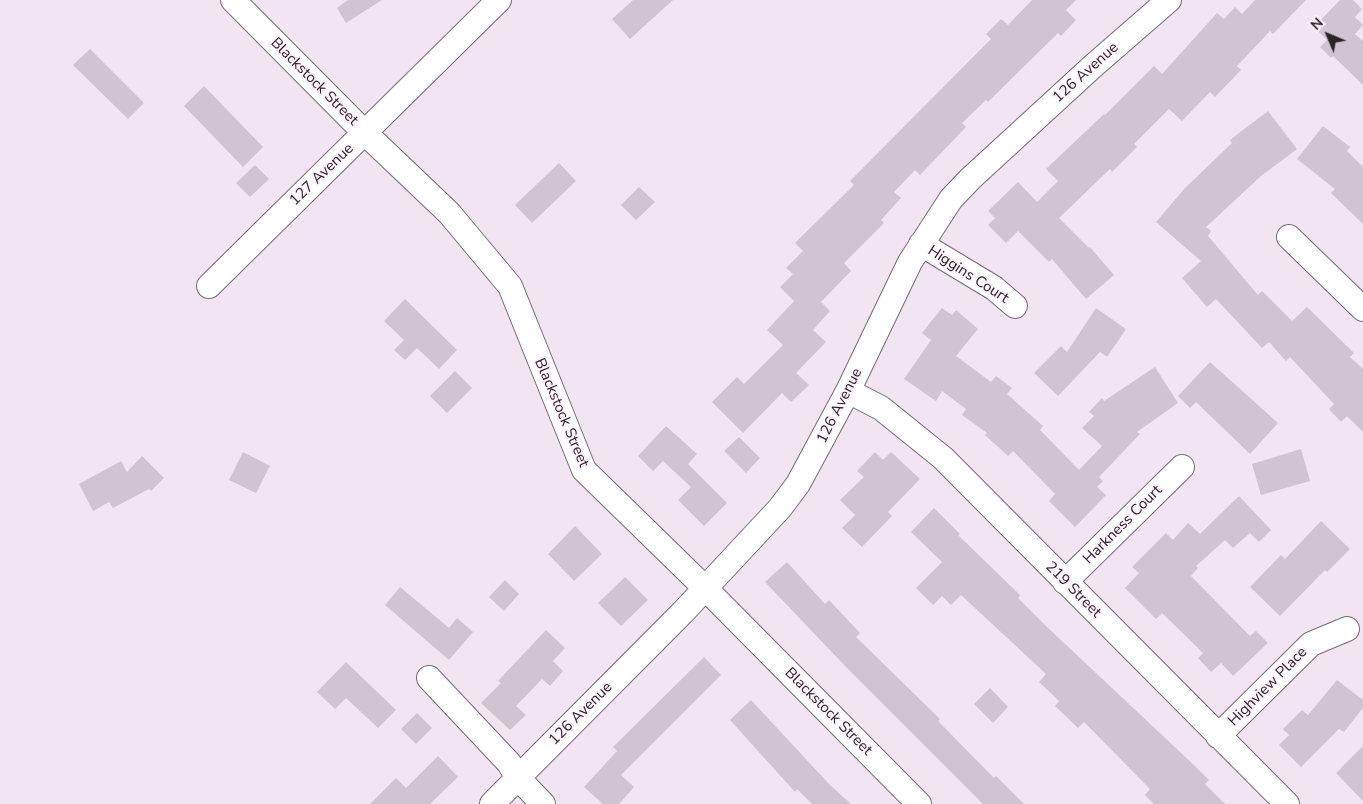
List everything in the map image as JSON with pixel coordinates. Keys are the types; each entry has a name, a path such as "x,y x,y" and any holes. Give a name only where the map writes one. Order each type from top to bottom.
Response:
{"street":[{"name":"Blackstock Street","path":"234,0 365,133 449,213 510,286 584,470 919,804"},
{"name":"127 Avenue","path":"209,286 499,0"},
{"name":"126 Avenue","path":"492,804 766,525 798,484 848,391 921,244 951,199 970,179 1092,67 1169,0"},
{"path":"1289,236 1363,309"},
{"name":"Higgins Court","path":"921,244 994,288 1015,306"},
{"name":"219 Street","path":"848,391 881,408 921,438 1287,804"},
{"name":"Harkness Court","path":"1065,582 1182,467"},
{"name":"Highview Place","path":"1218,736 1311,644 1347,629"},
{"path":"429,678 509,763 518,778 543,804"}],"building":[{"path":"348,0 382,0 346,23 337,8"},
{"path":"633,0 673,0 630,39 612,19"},
{"path":"1032,0 1076,0 1066,10 1076,20 1061,36 1058,33 988,102 986,100 962,123 966,127 920,175 915,170 894,192 901,198 881,220 884,223 844,263 851,271 821,302 830,311 813,330 826,342 796,373 809,385 791,402 782,393 743,433 712,402 737,377 744,384 783,345 767,330 794,301 780,287 793,274 786,268 803,251 795,243 854,185 850,181 991,39 986,34 1001,19 1008,25"},
{"path":"1255,0 1306,0 1273,34 1270,31 1237,66 1241,70 1215,97 1210,92 1182,121 1169,109 1134,144 1137,147 1112,172 1110,169 1059,218 1090,247 1114,275 1086,299 1052,259 1049,262 1018,231 1006,243 988,225 995,218 988,211 1018,182 1037,202 1058,181 1046,169 1105,115 1154,66 1162,74 1217,13 1224,19 1235,7 1242,14"},
{"path":"1340,0 1353,0 1362,9 1355,17 1363,25 1355,34 1363,41 1363,85 1333,56 1331,58 1320,47 1327,40 1314,27"},
{"path":"90,49 144,103 128,119 73,65"},
{"path":"204,86 263,147 243,167 184,106"},
{"path":"1268,111 1297,149 1261,176 1206,227 1211,231 1208,236 1258,295 1262,291 1292,321 1307,307 1354,353 1350,357 1363,369 1363,432 1347,416 1341,422 1329,409 1334,404 1290,357 1286,361 1269,342 1262,348 1216,299 1207,307 1182,278 1201,261 1156,222 1185,188 1232,143 1230,140"},
{"path":"1323,126 1350,147 1347,151 1363,167 1363,224 1331,193 1335,189 1297,159"},
{"path":"559,163 576,181 532,223 515,205"},
{"path":"255,165 269,179 250,197 236,183"},
{"path":"639,187 655,202 636,220 621,205"},
{"path":"405,299 457,350 439,369 417,348 405,360 394,350 404,340 384,321"},
{"path":"942,308 952,315 956,310 978,329 956,356 991,382 996,376 1012,388 1007,394 1043,426 1040,430 1079,470 1102,446 1082,428 1094,416 1089,412 1102,398 1104,401 1155,367 1178,403 1137,432 1140,434 1099,477 1103,481 1097,487 1106,495 1075,527 1049,501 1055,494 1013,451 1008,456 985,435 987,433 962,415 966,409 942,391 936,401 904,379 931,340 922,333"},
{"path":"1096,308 1126,329 1107,357 1100,352 1058,396 1034,373 1061,346 1067,352"},
{"path":"1210,362 1278,423 1250,454 1196,402 1190,408 1178,396"},
{"path":"455,371 472,388 447,413 430,396"},
{"path":"666,426 697,454 688,464 727,503 704,526 678,500 691,487 663,461 653,471 638,456"},
{"path":"739,437 760,458 746,473 724,451"},
{"path":"1301,449 1310,481 1261,495 1252,464"},
{"path":"243,452 270,466 256,493 229,480"},
{"path":"875,452 883,460 891,452 920,479 888,512 892,516 862,547 842,528 855,515 840,500 864,477 857,471"},
{"path":"142,456 164,478 151,491 149,489 113,508 109,502 93,511 79,484 121,461 127,472"},
{"path":"1239,496 1271,530 1259,542 1250,533 1233,548 1225,540 1196,566 1198,568 1191,576 1250,636 1256,631 1268,643 1233,676 1221,663 1211,672 1198,658 1203,653 1162,613 1156,619 1125,588 1139,573 1132,567 1166,533 1173,540 1188,523 1200,534"},
{"path":"934,508 960,534 958,535 1020,595 1018,598 1046,626 1209,780 1205,784 1225,804 1154,804 1145,795 1150,789 1084,722 1078,728 1055,706 1059,701 1039,682 1046,674 961,595 951,605 942,596 933,605 916,588 942,562 911,532"},
{"path":"1321,521 1350,549 1327,572 1325,570 1280,616 1250,587 1281,555 1285,559"},
{"path":"575,526 602,554 574,581 548,554"},
{"path":"787,562 825,604 829,600 860,633 856,637 940,719 938,721 994,778 996,776 1024,804 983,804 846,667 765,582"},
{"path":"625,577 648,600 621,626 598,603"},
{"path":"505,580 519,594 504,611 489,597"},
{"path":"400,587 449,628 457,618 473,632 449,660 385,605"},
{"path":"546,630 565,648 553,661 563,671 550,686 542,679 516,706 526,715 510,730 481,703 501,683 498,681"},
{"path":"704,657 721,675 621,775 634,787 619,804 603,804 584,787 617,751 613,747"},
{"path":"346,662 396,710 378,728 346,698 335,709 317,692"},
{"path":"1337,680 1363,700 1363,708 1344,732 1339,729 1301,767 1279,745 1289,735 1283,729 1302,710 1308,715"},
{"path":"990,688 1008,707 993,723 974,704"},
{"path":"751,700 830,785 851,804 812,804 797,789 795,792 730,720"},
{"path":"417,713 432,728 416,744 401,729"},
{"path":"1363,746 1363,801 1336,773"},
{"path":"438,756 458,777 430,804 370,804 396,778 406,788"}]}
